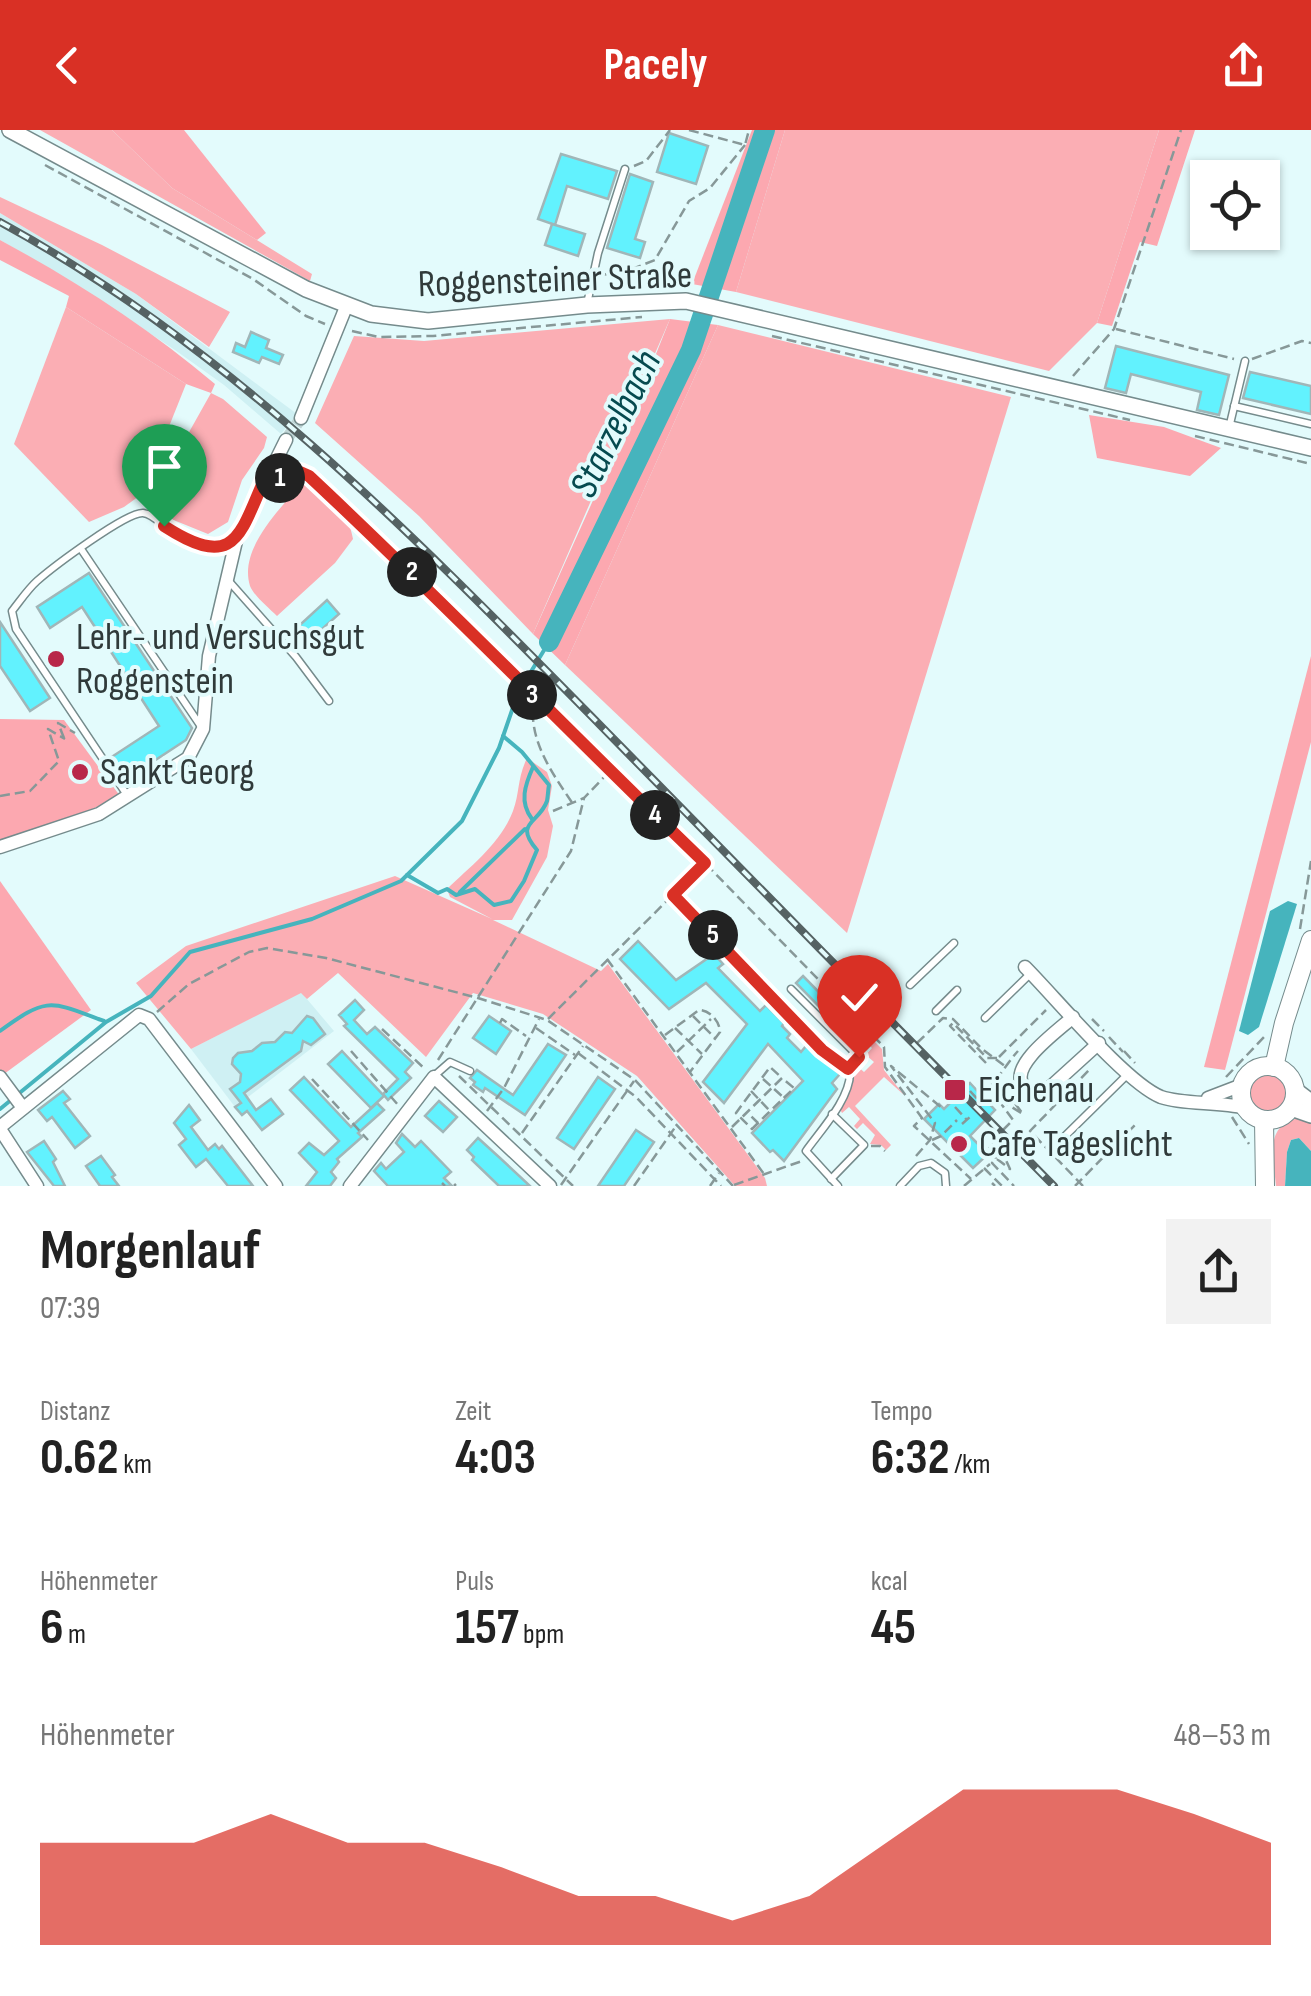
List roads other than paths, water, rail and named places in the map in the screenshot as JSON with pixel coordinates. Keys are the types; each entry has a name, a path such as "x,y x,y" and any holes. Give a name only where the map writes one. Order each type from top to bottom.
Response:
{"main road":[{"path":"1274,1067 1311,940"},
{"path":"1274,1067 1288,1075 1293,1099 1282,1116 1264,1120 1246,1108 1242,1086 1258,1068 1274,1067"},
{"path":"1264,1120 1265,1186"}],"street":[{"name":"Roggensteiner Straße","path":"10,130 239,254 346,307 371,314 428,321 587,305 686,301 1311,448"},
{"path":"301,418 346,307"},
{"path":"0,846 99,814 188,758 203,729 209,656 236,542 286,440"},
{"path":"1028,970 1099,1044 1134,1070 1157,1095 1246,1108"},
{"path":"37,1186 0,1128 17,1100 139,1016 149,1019 276,1186"},
{"path":"1073,1016 1024,1062 1020,1074 1023,1086 1033,1093 1046,1092 1099,1044"},
{"path":"350,1186 395,1134 405,1113 436,1074 550,1186"},
{"path":"0,1077 17,1100"},
{"path":"1201,1100 1242,1086"},
{"path":"1293,1099 1311,1102"},
{"path":"1293,1099 1311,1115"}],"lane":[{"path":"587,305 598,253 626,169"},
{"path":"1228,429 1244,362"},
{"path":"1234,406 1311,424"},
{"path":"129,798 16,630 12,610 36,581 123,518 141,513 153,517 188,542 224,548 236,542"},
{"path":"81,549 203,729"},
{"path":"226,578 296,657 328,701"},
{"path":"910,985 954,943"},
{"path":"723,946 822,1050 848,1069 850,1080 806,1151 838,1186"},
{"path":"985,1018 1028,970"},
{"path":"791,989 859,1057 848,1069"},
{"path":"936,1011 957,990"},
{"path":"801,1026 814,1013"},
{"path":"436,1074 454,1062 470,1071"},
{"path":"1063,1138 1134,1070"},
{"path":"831,1178 864,1146 832,1114"},
{"path":"900,1186 919,1166 931,1163 945,1173 946,1186"}],"water":[{"path":"1288,901 1297,904 1259,1027 1248,1035 1239,1031 1270,911"},
{"path":"1299,1138 1311,1151 1311,1186 1285,1186 1287,1152 1291,1140"}],"waterway":[{"name":"Starzelbach","path":"549,642 691,350 765,130"},
{"name":"Starzelbach","path":"0,1109 106,1022 151,996 190,952 312,919 401,881 462,821 499,748 518,693 549,642"},
{"name":"Starzelbach","path":"407,875 438,893 447,889 456,895 475,889 494,905 511,901 537,850 527,834 528,828 547,801 549,785 503,736"},
{"name":"Starzelbach","path":"532,819 524,800 533,767"},
{"name":"Starzelbach","path":"460,892 525,829"},
{"path":"0,1031 29,1012 50,1005 104,1021"}],"tunnel":[{"path":"286,440 301,418"}],"railway":[{"path":"0,222 85,272 166,328 318,450 461,585 1054,1186"}],"place":[{"name":"Lehr- und Versuchsgut Roggenstein","path":"56,659"},
{"name":"Sankt Georg","path":"80,772"},
{"name":"Eichenau","path":"955,1090"},
{"name":"Cafe Tageslicht","path":"959,1144"}]}
